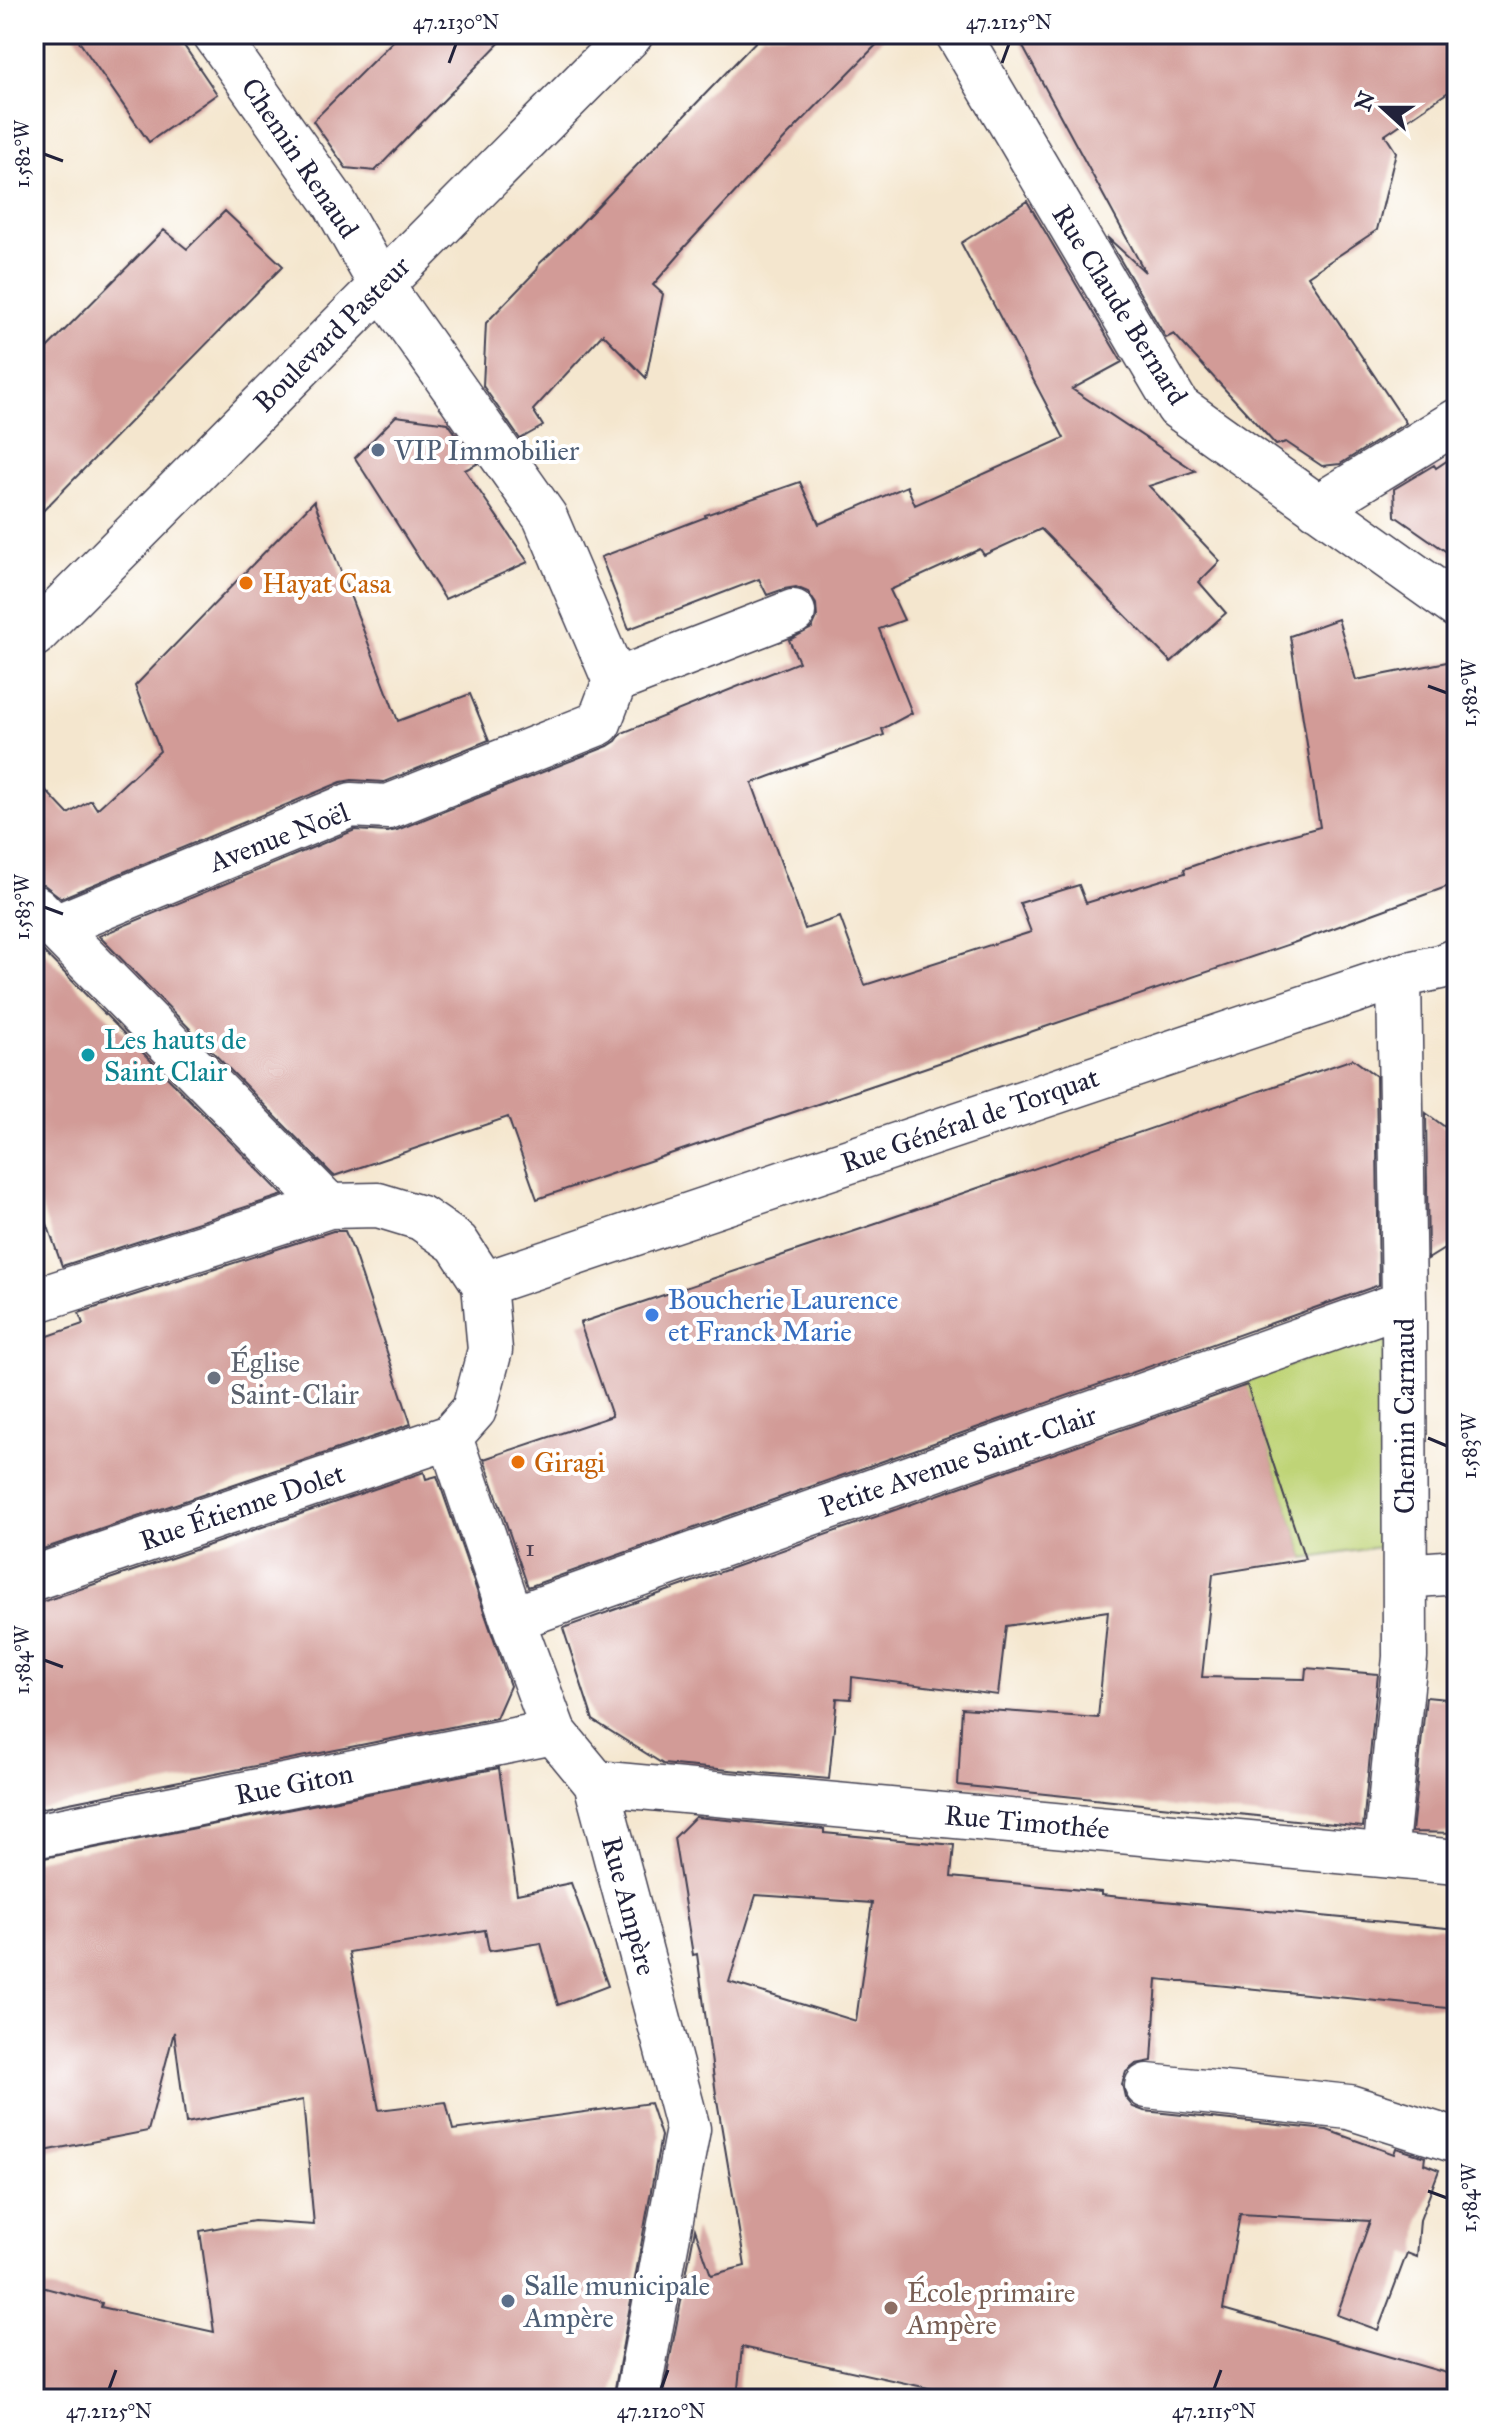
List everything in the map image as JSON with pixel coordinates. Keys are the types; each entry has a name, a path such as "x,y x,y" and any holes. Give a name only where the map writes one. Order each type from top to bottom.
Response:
{"street":[{"name":"Chemin Renaud","path":"215,34 334,202 381,285"},
{"name":"Boulevard Pasteur","path":"34,635 631,34"},
{"name":"Rue Claude Bernard","path":"958,34 1178,407 1457,606"},
{"path":"381,285 545,517 615,681 793,612"},
{"path":"1317,507 1457,421"},
{"name":"Avenue Noël","path":"44,916 351,805 388,807 599,723 615,681"},
{"path":"44,916 329,1206"},
{"name":"Rue Général de Torquat","path":"484,1284 1399,976 1457,960"},
{"name":"Chemin Carnaud","path":"1385,1855 1405,1657 1399,976"},
{"path":"34,1301 329,1206 378,1205 421,1218 457,1243 484,1284 490,1350 474,1410 450,1437"},
{"name":"Petite Avenue Saint-Clair","path":"512,1619 1404,1303"},
{"name":"Rue Étienne Dolet","path":"34,1578 450,1437"},
{"name":"Rue Ampère","path":"450,1437 554,1732 596,1783 688,2129 637,2399"},
{"path":"1405,1576 1457,1572"},
{"name":"Rue Giton","path":"34,1836 554,1732"},
{"name":"Rue Timothée","path":"596,1783 1457,1862"},
{"path":"1147,2086 1349,2107 1457,2141"}],"green space":[{"path":"1386,1330 1385,1546 1305,1559 1245,1382"}],"building":[{"path":"74,34 176,34 217,94 149,142"},
{"path":"400,34 508,34 375,171 346,168 313,121"},
{"path":"763,34 887,34 788,135 653,285 663,294 646,378 603,334 533,410 543,426 520,439 483,386 486,323 537,270 539,264"},
{"path":"1016,34 1457,34 1457,86 1385,135 1396,152 1377,230 1308,276 1406,423 1340,464 1322,466 1286,442 1276,445 1174,334 1166,338 1107,237 1145,272"},
{"path":"1027,201 1122,362 1072,389 1195,471 1149,486 1220,561 1199,582 1226,613 1171,662 1041,529 984,555 980,549 890,590 904,620 879,629 912,713 882,729 884,735 752,783 805,929 840,917 865,985 1031,932 1020,903 1079,885 1086,903 1185,873 1184,869 1247,847 1320,827 1290,636 1338,619 1356,680 1457,660 1457,883 1293,943 537,1199 508,1117 334,1176 99,936 355,830 397,830 608,746 622,733 799,662 789,640 812,628 817,617 816,604 808,592 796,587 767,595 759,579 629,629 601,557 705,515 800,482 819,524 907,486 915,505 1064,438 961,243"},
{"path":"225,211 283,266 34,520 34,361 164,230 187,249"},
{"path":"396,416 448,423 477,464 465,470 528,562 445,599 355,458"},
{"path":"1457,454 1457,559 1395,516 1394,489"},
{"path":"314,501 398,721 470,694 489,740 384,782 341,782 61,898 43,884 34,884 34,778 68,814 91,800 97,809 160,751 135,686"},
{"path":"34,942 283,1195 62,1266 34,1187"},
{"path":"1353,1059 1376,1076 1379,1285 528,1587 484,1459 612,1416 580,1323"},
{"path":"1426,1113 1457,1136 1457,1241 1428,1259"},
{"name":"Église Saint-Clair","path":"333,1231 345,1231 353,1250 411,1424 34,1552 34,1341 83,1324 79,1313"},
{"path":"1247,1385 1305,1559 1213,1574 1202,1677 1305,1679 1306,1668 1378,1674 1363,1827 958,1785 962,1708 1098,1718 1108,1611 1006,1626 998,1695 852,1677 851,1699 837,1698 829,1779 663,1764 593,1720 563,1628"},
{"path":"424,1472 426,1479 437,1476 510,1686 496,1718 34,1810 34,1602 42,1602"},
{"path":"1426,1697 1457,1700 1457,1833 1412,1832"},
{"path":"499,1768 517,1894 571,1883 608,1986 558,2005 541,1943 489,1951 485,1930 349,1952 379,2110 446,2102 453,2130 650,2103 661,2136 613,2399 34,2399 34,2285 102,2303 101,2307 214,2332 200,2231 254,2221 314,2225 303,2100 186,2123 174,2032 148,2131 34,2153 34,1860"},
{"path":"695,1817 824,1829 824,1833 954,1845 951,1877 1101,1892 1101,1895 1457,1929 1457,2009 1157,1979 1152,2061 1136,2064 1126,2072 1122,2084 1125,2097 1133,2107 1144,2111 1327,2130 1394,2154 1396,2148 1425,2157 1424,2164 1439,2170 1420,2220 1417,2257 1407,2253 1378,2330 1337,2315 1370,2221 1240,2214 1223,2309 1457,2376 1457,2399 978,2399 742,2347 737,2399 662,2399 695,2229 711,2275 745,2266 716,2094 697,1954 693,1955 674,1838","holes":["756,1895 872,1903 856,2021 729,1982"]}],"place":[{"name":"VIP Immobilier","path":"378,450"},
{"name":"Hayat Casa","path":"246,583"},
{"name":"Les hauts de Saint Clair","path":"88,1055"},
{"name":"Boucherie Laurence et Franck Marie","path":"652,1315"},
{"name":"Église Saint-Clair","path":"214,1378"},
{"name":"Giragi","path":"518,1462"},
{"name":"Salle municipale Ampère","path":"508,2301"},
{"name":"École primaire Ampère","path":"891,2308"}]}
